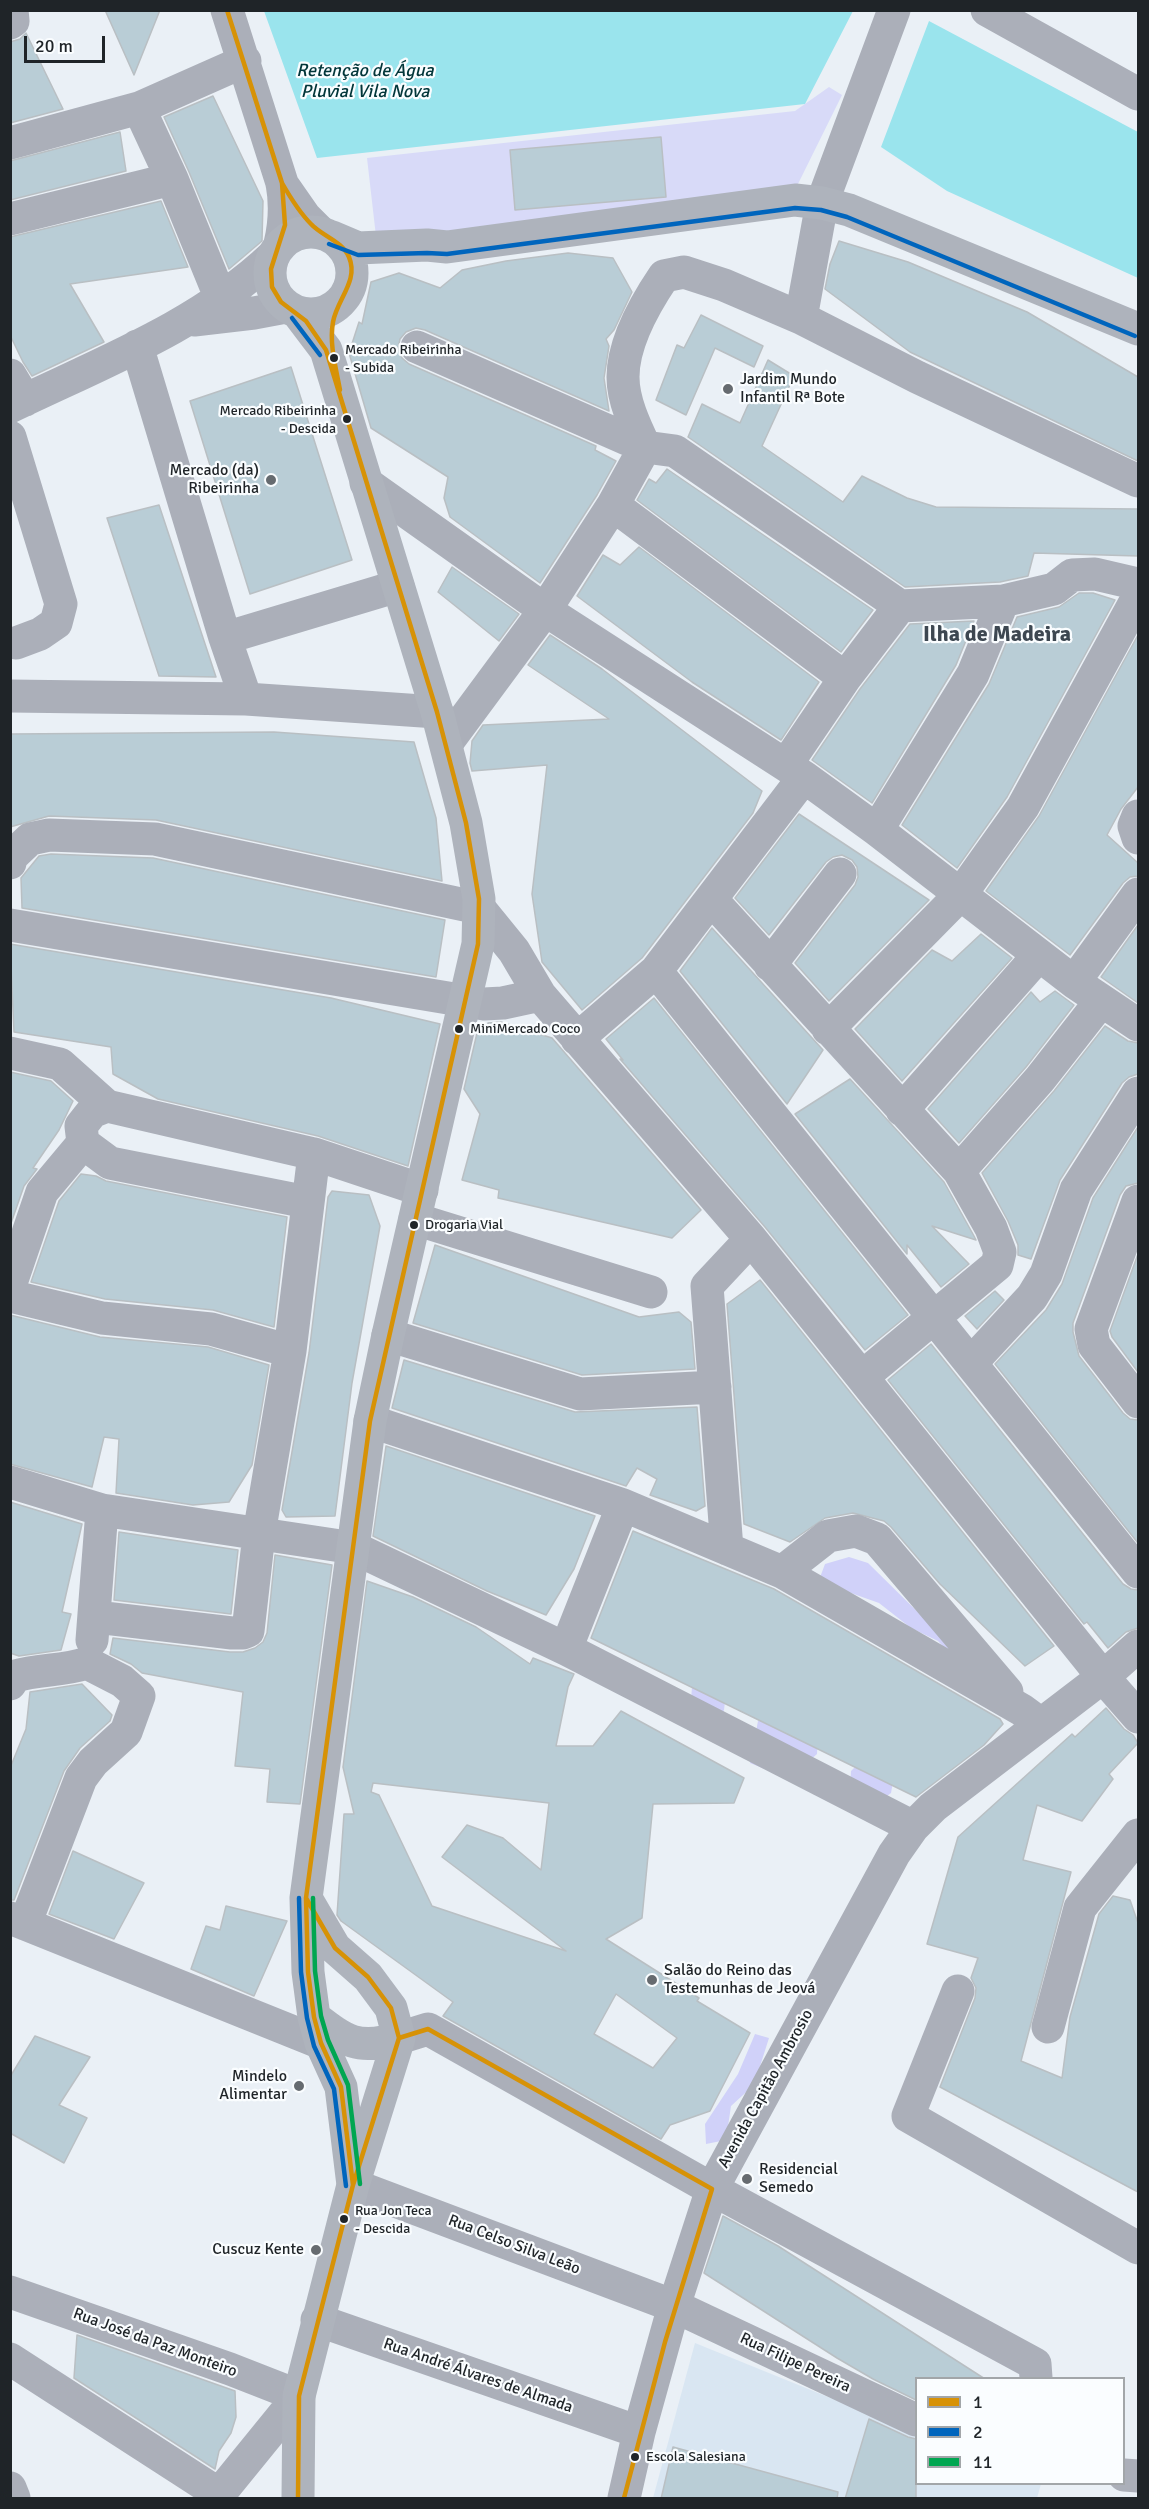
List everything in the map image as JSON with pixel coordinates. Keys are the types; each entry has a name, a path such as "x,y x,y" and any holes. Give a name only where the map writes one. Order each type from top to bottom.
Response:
{"main road":[{"path":"292,310 311,315 324,313 364,271 408,261 447,247 795,200 822,203 849,210 1138,329"},
{"path":"353,2185 341,2087 317,2030 309,1983 306,1898 370,1421 478,944 479,908 466,824 446,744 326,350 292,310 276,297 269,270 277,250 292,236 305,232 326,235 358,248 427,245 447,247"},
{"path":"326,235 342,246 349,258 352,271 343,295 332,350 346,420"},
{"path":"298,2499 299,2396 353,2185 399,2038 391,2008 368,1977 335,1948 306,1898"},
{"path":"309,1983 321,1970 340,1967 368,1977"},
{"path":"317,2030 344,2040 365,2044 383,2043 399,2038"}],"street":[{"path":"10,23 13,21 12,10"},
{"path":"15,394 137,346 189,320 221,299 277,250 285,224 282,183 227,10"},
{"path":"801,318 822,203 894,10"},
{"path":"987,10 1138,94"},
{"path":"10,143 139,108 245,61"},
{"path":"139,108 172,179 221,299"},
{"path":"10,219 172,179"},
{"path":"282,183 305,217 326,235"},
{"path":"645,447 631,417 623,378 629,346 650,297 664,276 684,272 724,285 801,318 917,377 1138,481"},
{"path":"189,320 292,310"},
{"path":"137,346 225,638 246,699"},
{"path":"417,347 645,447 675,452 900,606 1003,601 1054,589 1072,575 1095,574 1138,584"},
{"path":"10,437 24,528 62,604 56,623 40,634 16,643"},
{"path":"446,744 545,610 613,505 645,447"},
{"path":"366,483 545,610 795,771 877,830 1074,982 1138,1025"},
{"path":"613,505 845,678"},
{"path":"225,638 398,586"},
{"path":"828,1029 961,894 1023,807 1138,597"},
{"path":"877,830 973,674 1003,601"},
{"path":"577,1039 656,971 711,899 795,771 845,678 900,606"},
{"path":"10,696 246,699 437,712"},
{"path":"1138,816 1134,826 1138,838"},
{"path":"10,863 11,857 30,839 49,834 155,839 479,908 514,951 540,995 751,1239 1103,1677 1138,1717"},
{"path":"770,965 840,874"},
{"path":"1074,982 1138,894"},
{"path":"711,899 959,1171 991,1228 1000,1252 997,1265 862,1377"},
{"path":"10,925 484,1004 503,1003 540,995"},
{"path":"902,1110 1039,956"},
{"path":"656,971 1138,1572"},
{"path":"959,1171 1040,1079 1101,1001"},
{"path":"10,1053 60,1064 107,1106 314,1154 419,1205 651,1292"},
{"path":"971,1363 1032,1297 1046,1274 1076,1190 1138,1093"},
{"path":"10,1286 42,1192 82,1143 81,1126 92,1112 107,1106"},
{"path":"82,1143 110,1163 307,1202"},
{"path":"96,1617 243,1634 248,1631 259,1534 290,1352 314,1154"},
{"path":"1138,1201 1091,1329 1094,1345 1138,1402"},
{"path":"727,1549 707,1286 751,1239"},
{"path":"997,1265 1032,1297"},
{"path":"10,1296 102,1318 211,1329 290,1352"},
{"path":"388,1335 580,1394 715,1387"},
{"path":"370,1421 623,1505 782,1572 1031,1717"},
{"path":"10,1482 102,1510 354,1548 566,1649 913,1827"},
{"path":"566,1649 623,1505"},
{"path":"87,1663 96,1617 102,1510"},
{"path":"782,1572 828,1536 856,1531 877,1539 1031,1717"},
{"name":"Avenida Capitão Ambrosio","path":"624,2499 639,2432 674,2306 712,2189 894,1854 913,1827 933,1807 1031,1717 1103,1677 1138,1646"},
{"path":"10,1684 15,1676 35,1670 73,1668 87,1663 122,1681 139,1696 126,1732 93,1762 81,1778 18,1921 317,2030"},
{"path":"1048,2027 1080,1908 1138,1835"},
{"path":"958,1991 908,2116 1138,2248"},
{"path":"399,2038 428,2029 712,2189 1035,2364 1036,2377"},
{"name":"Rua Celso Silva Leão","path":"353,2185 674,2306"},
{"name":"Rua José da Paz Monteiro","path":"10,2292 230,2369 299,2396"},
{"name":"Rua Filipe Pereira","path":"674,2306 915,2420"},
{"name":"Rua André Álvares de Almada","path":"318,2320 639,2432"},
{"path":"10,2359 218,2496 299,2396"},
{"path":"10,2488 14,2499"}],"shaded area":[{"path":"829,87 842,95 795,190 377,245 367,158 795,111"},
{"path":"849,1557 868,1563 939,1633 963,1668 938,1641 911,1628 879,1603 819,1580 825,1564"},
{"path":"709,1685 726,1694 724,1710 710,1739 689,1725 692,1687"},
{"path":"799,1713 818,1732 817,1754 789,1779 750,1763 758,1721"},
{"path":"864,1758 895,1771 891,1793 864,1814 849,1808 851,1771"},
{"path":"755,2034 769,2038 754,2085 731,2106 726,2140 706,2144 705,2124 738,2074"},
{"name":"Escola Salesiana","path":"695,2343 865,2412 915,2429 915,2485 1041,2485 1037,2498 653,2498"}],"water":[{"name":"Retenção de Água Pluvial Vila Nova","path":"264,10 853,11 805,104 317,158"},
{"path":"929,21 1138,132 1138,278 947,191 881,147"}],"building":[{"path":"105,10 160,10 134,75"},
{"path":"26,33 63,109 10,123 10,42 20,39"},
{"path":"213,96 263,201 262,241 229,269 164,117"},
{"path":"120,132 126,171 10,200 10,161"},
{"path":"661,137 666,197 515,210 510,150"},
{"path":"161,201 188,267 70,284 104,342 32,376 10,335 10,237"},
{"path":"839,241 908,262 1027,312 1138,377 1138,461 910,352 825,289 830,264"},
{"path":"568,253 613,258 632,292 614,330 606,339 609,346 604,378 609,411 425,330 416,328 406,332 400,339 398,348 402,358 409,364 596,446 595,450 616,461 597,495 540,583 450,517 444,498 448,477 371,428 349,353 359,322 362,324 371,282 399,273 440,288 462,270 506,261"},
{"path":"701,315 763,346 754,367 715,348 686,415 656,400 677,345 684,348"},
{"path":"768,360 794,376 762,446 843,502 862,476 907,498 936,507 1138,509 1138,556 1034,553 1028,576 1000,582 905,587 688,437 702,404 740,423"},
{"name":"Mercado (da) Ribeirinha","path":"291,367 352,560 250,594 190,401"},
{"path":"667,469 873,610 841,652 637,500 649,479 656,483"},
{"path":"159,505 216,677 159,676 107,518"},
{"path":"639,547 819,682 781,740 692,682 577,596 603,555 620,565"},
{"path":"452,567 519,614 499,641 438,592"},
{"path":"1079,593 1093,593 1115,600 1007,797 957,868 902,825 989,684 1017,617 1059,607"},
{"path":"974,621 956,665 872,803 812,760 860,689 910,624"},
{"path":"550,635 602,669 762,791 753,813 642,958 582,1010 542,962 532,894 547,765 472,771 470,763 472,741 483,725 609,719 528,665"},
{"path":"1138,635 1138,787 1121,809 1107,835 1138,863 1138,876 1130,877 1123,883 1070,955 986,891 1039,816"},
{"path":"274,732 414,742 436,818 442,881 156,820 49,816 10,827 10,734"},
{"path":"799,814 929,900 829,1001 795,963 855,885 858,877 857,867 852,860 842,855 826,862 769,935 735,898"},
{"path":"51,854 153,858 445,920 436,977 22,908 21,878 39,856"},
{"path":"1138,925 1138,1003 1101,977"},
{"path":"712,928 823,1050 787,1104 680,971"},
{"path":"981,934 1012,958 902,1081 855,1029 932,950 952,961"},
{"path":"10,944 331,998 440,1024 408,1166 318,1136 158,1099 113,1074 111,1047 14,1032"},
{"path":"1055,991 1074,1005 1026,1067 959,1143 928,1109 1031,992 1040,1002"},
{"path":"654,998 908,1315 865,1350 765,1227 620,1059 623,1060 606,1039"},
{"path":"501,1022 552,1038 701,1210 672,1238 498,1198 499,1190 462,1180 480,1114 464,1089 477,1033 485,1035 488,1023"},
{"path":"1105,1026 1128,1041 1138,1043 1138,1074 1122,1083 1060,1180 1031,1259 1018,1255 1018,1245 1008,1221 982,1173 1054,1091"},
{"path":"10,1072 51,1081 73,1101 59,1130 33,1168 37,1169 24,1186 10,1226"},
{"path":"850,1079 944,1182 976,1240 932,1226 969,1264 941,1287 907,1245 907,1254 795,1114"},
{"path":"1138,1127 1138,1183 1126,1186 1120,1195 1073,1323 1073,1332 1079,1356 1123,1413 1130,1419 1138,1420 1138,1543 995,1364 1046,1310 1062,1284 1093,1198"},
{"path":"81,1174 287,1217 274,1327 213,1310 105,1299 31,1282 59,1201"},
{"path":"332,1191 369,1195 380,1226 352,1383 335,1516 286,1517 282,1510 309,1353 328,1197"},
{"path":"435,1245 639,1317 679,1312 691,1322 695,1369 582,1375 413,1323"},
{"path":"1138,1254 1138,1372 1110,1331"},
{"path":"760,1280 1054,1646 1025,1666 940,1584 884,1521 853,1513 825,1518 790,1542 744,1524 727,1304"},
{"path":"995,1291 1004,1300 977,1329 965,1316"},
{"path":"10,1315 100,1337 208,1347 269,1365 252,1465 229,1502 193,1505 116,1493 119,1439 104,1437 92,1487 10,1464"},
{"path":"931,1344 1123,1584 1138,1590 1138,1628 1126,1632 1108,1648 1087,1622 1084,1624 888,1380"},
{"path":"404,1360 575,1412 697,1407 705,1506 696,1511 650,1495 657,1479 637,1468 626,1486 392,1408"},
{"path":"386,1446 595,1516 574,1569 546,1615 487,1591 373,1536"},
{"path":"10,1502 82,1524 62,1612 71,1614 61,1650 19,1656 10,1653"},
{"path":"633,1531 774,1589 1000,1719 1003,1724 984,1745 916,1797 591,1638"},
{"path":"119,1532 238,1550 231,1614 114,1600"},
{"path":"275,1555 332,1565 300,1804 267,1802 270,1769 235,1766 243,1692 142,1673 131,1664 110,1654 113,1638 230,1652 243,1652 255,1648 263,1642 267,1633"},
{"path":"367,1581 413,1597 476,1627 530,1664 533,1658 574,1674 568,1687 556,1746 593,1746 621,1711 744,1778 734,1803 653,1804 642,1918 606,1939 699,1998 697,2001 750,2033 710,2111 670,2125 661,2139 443,2016 453,2002 341,1921 337,1915 344,1814 354,1814 343,1767","holes":["373,1783 549,1803 541,1870 503,1838 467,1825 442,1857 566,1951 432,1906 379,1795 371,1792","616,1994 677,2038 653,2068 594,2034"]},
{"path":"82,1684 112,1715 110,1721 80,1748 64,1771 14,1900 10,1900 10,1768 26,1729 30,1692"},
{"path":"1106,1708 1138,1743 1109,1774 1113,1779 1082,1821 1037,1805 1023,1860 1071,1872 1021,2061 1062,2078 1070,2017 1099,1914 1113,1896 1130,1900 1138,1923 1138,2192 940,2087 975,1998 976,1988 971,1978 978,1958 927,1944 958,1837 1072,1734 1075,1737"},
{"path":"73,1851 144,1883 114,1939 49,1914"},
{"path":"226,1906 287,1921 254,1996 191,1969 206,1926 220,1930"},
{"path":"35,2036 90,2057 59,2105 87,2118 64,2163 10,2133 10,2077"},
{"path":"723,2216 778,2246 982,2377 915,2377 915,2400 837,2358 704,2273"},
{"path":"77,2335 235,2391 236,2417 231,2433 219,2451 215,2469 74,2378"},
{"path":"869,2419 915,2439 916,2499 845,2499"},
{"path":"673,2447 838,2492 837,2499 661,2499"}],"transit line":[{"name":"1","path":"227,10 282,183 285,225 271,269 272,287 281,302 306,321 326,350 437,712 466,823 479,899 478,944 370,1421 306,1898 308,1972 314,2017 321,2043 341,2087 353,2185"},
{"name":"1","path":"282,183 307,219 342,247 349,257 351,274 335,314 332,330 340,390"},
{"name":"2","path":"329,244 358,255 447,254 795,208 821,210 847,217 1135,336"},
{"name":"2","path":"292,318 320,355"},
{"name":"2","path":"299,1898 301,1972 307,2018 314,2046 334,2089 346,2186"},
{"name":"1","path":"298,2498 299,2396 353,2185 399,2038 391,2008 368,1977 335,1948 306,1898"},
{"name":"11","path":"313,1898 315,1971 321,2016 328,2040 348,2085 360,2184"},
{"name":"1","path":"399,2038 428,2029 712,2189 665,2342 624,2498"}],"place":[{"name":"Mercado Ribeirinha - Subida","path":"334,358"},
{"name":"Jardim Mundo Infantil Rª Bote","path":"728,389"},
{"name":"Mercado Ribeirinha - Descida","path":"347,419"},
{"name":"Mercado (da) Ribeirinha","path":"271,480"},
{"name":"MiniMercado Coco","path":"459,1029"},
{"name":"Drogaria Vial","path":"414,1225"},
{"name":"Salão do Reino das Testemunhas de Jeová","path":"652,1980"},
{"name":"Mindelo Alimentar","path":"299,2086"},
{"name":"Residencial Semedo","path":"747,2179"},
{"name":"Rua Jon Teca - Descida","path":"344,2219"},
{"name":"Cuscuz Kente","path":"316,2250"},
{"name":"Escola Salesiana","path":"635,2457"}],"district":[{"name":"Ilha de Madeira","path":"997,635"}]}
